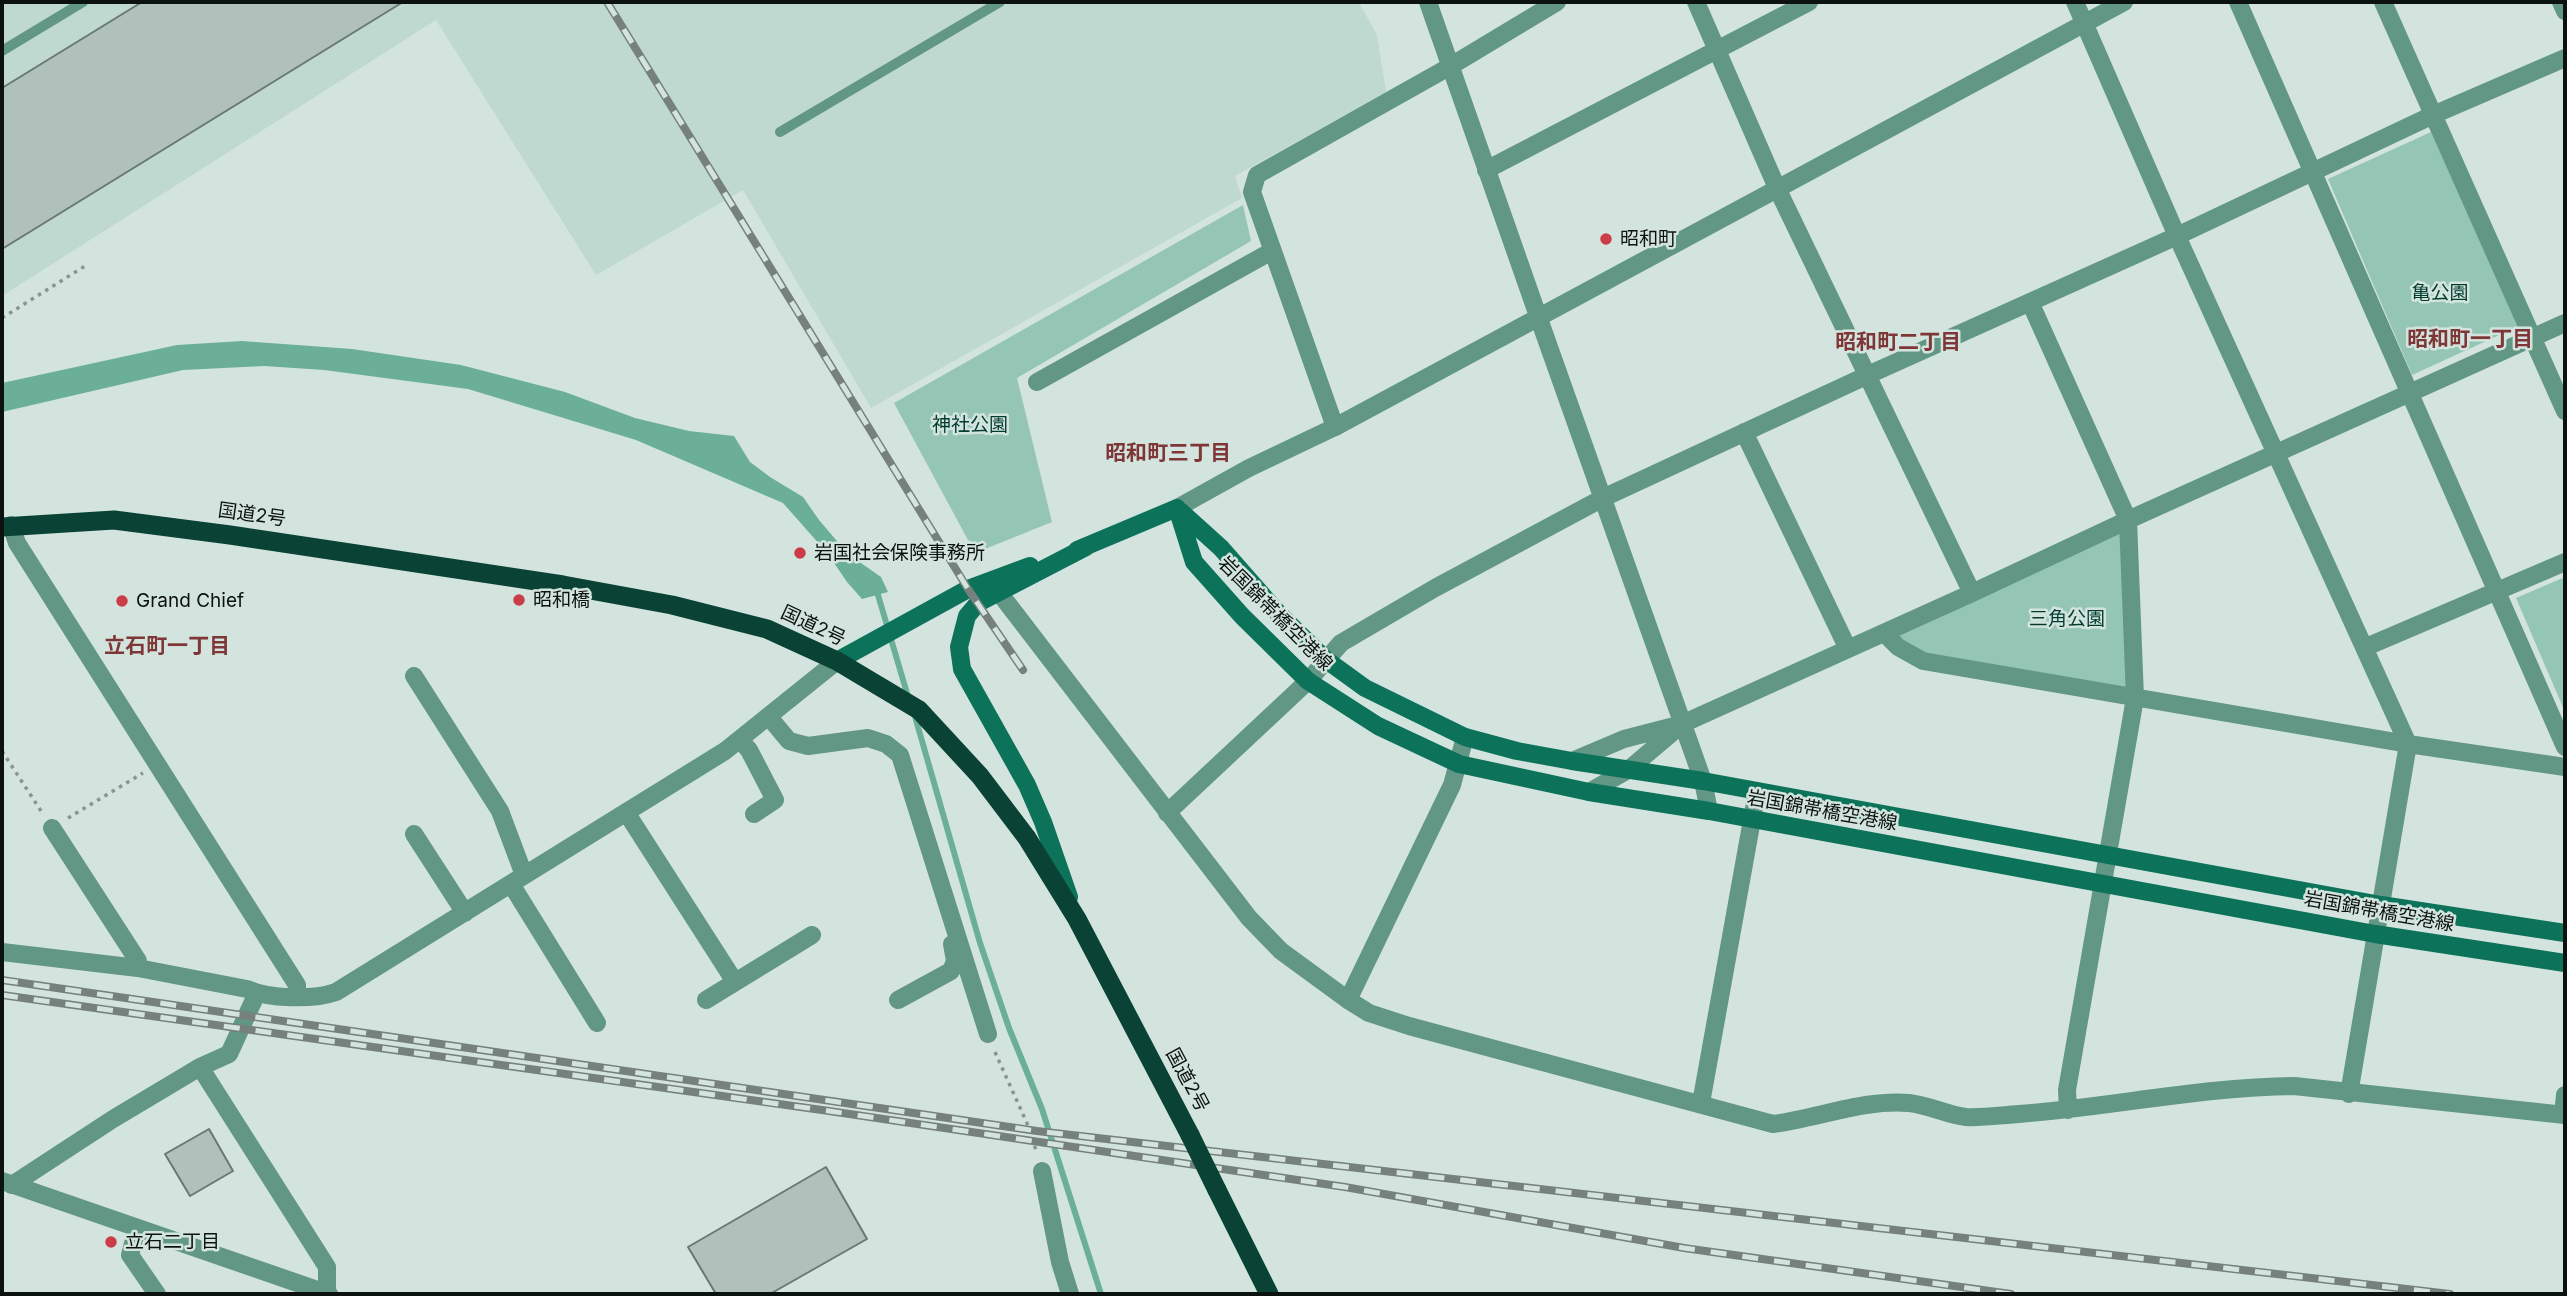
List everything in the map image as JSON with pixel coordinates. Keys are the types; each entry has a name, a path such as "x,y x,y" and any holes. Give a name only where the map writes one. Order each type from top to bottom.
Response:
{"highway":[{"name":"国道2号","path":"7,526 114,520 563,585 672,605 767,629 837,661 883,688 919,710 980,776 1027,838 1077,919 1190,1135 1269,1294"}],"main road":[{"path":"837,661 968,589 994,586 1177,508"},
{"name":"岩国錦帯橋空港線","path":"1177,508 1221,548 1278,613 1325,659 1365,688 1465,737 1572,761 1703,781 2381,905 2565,933"},
{"name":"岩国錦帯橋空港線","path":"1177,508 1195,562 1242,616 1308,681 1378,726 1459,764 1588,792 1709,811 2375,934 2565,963"},
{"path":"994,586 968,616 960,647 962,669 1027,785 1077,919"}],"street":[{"path":"1428,2 1703,781 1709,811"},
{"path":"1335,427 1252,192 1256,175 1449,67 1557,2"},
{"path":"1696,2 1777,188 1972,593"},
{"path":"1486,170 1810,2"},
{"path":"2075,2 2177,236 2408,744 2349,1094"},
{"path":"1177,508 1249,468 1335,427 2124,2"},
{"path":"2238,2 2565,747"},
{"path":"2384,2 2565,411"},
{"path":"2561,2 2565,11"},
{"path":"1167,813 1308,681 1341,643 1423,595 1603,498 2177,236 2433,115 2565,58"},
{"path":"1037,382 1272,251"},
{"path":"2030,302 2128,520 2135,698 2067,1090 2068,1110"},
{"path":"1572,761 1624,739 1682,724 2565,323"},
{"path":"1744,432 1848,649"},
{"path":"7,526 297,985 297,996"},
{"path":"2366,647 2565,562"},
{"path":"994,586 1249,918 1282,951 1368,1013 1773,1124 1806,1120 1872,1103 1910,1103 1965,1116 2068,1110 2251,1086 2294,1086 2564,1115 2565,1095"},
{"path":"1884,633 1898,647 1923,661 2408,744 2565,767"},
{"path":"2,952 138,968 257,993 320,998 336,992 465,913 740,740 837,661"},
{"path":"414,676 500,811 518,880 597,1023"},
{"path":"769,717 789,741 808,746 868,738 886,744 900,755 988,1034"},
{"path":"1588,792 1628,770 1682,724"},
{"path":"1348,1000 1452,785 1465,737"},
{"path":"740,740 749,750 775,800 754,814"},
{"path":"1701,1103 1757,792"},
{"path":"626,812 735,982"},
{"path":"52,828 138,961 138,968"},
{"path":"414,834 465,913"},
{"path":"898,1000 951,971 955,961 947,918 950,914"},
{"path":"706,1000 812,935"},
{"path":"7,1183 229,1054 257,993"},
{"path":"7,1183 328,1294 327,1267 201,1068"},
{"path":"1042,1171 1060,1262 1070,1294"},
{"path":"137,1228 130,1255 157,1294"}],"lane":[{"path":"2,51 83,2"},
{"path":"780,132 1000,2"}],"path":[{"path":"2,318 85,266"},
{"path":"2,751 52,828 157,765"},
{"path":"988,1034 1004,1077 1030,1130 1042,1171"}],"shaded area":[{"path":"2,2 1359,2 1377,35 1386,92 1235,176 1242,198 871,408 743,190 596,275 436,20 2,296"},
{"path":"242,341 352,349 461,365 565,392 635,418 689,431 734,436 750,462 803,497 848,554 881,577 888,592 862,599 828,554 783,503 636,440 468,389 324,370 264,366 183,370 2,412 2,383 177,345"}],"green space":[{"name":"亀公園","path":"2431,132 2519,326 2412,375 2328,179"},
{"name":"神社公園","path":"1243,205 1251,241 1017,378 1052,522 985,549 968,540 894,403"},
{"name":"三角公園","path":"2128,520 2135,698 1923,661 1890,630"},
{"path":"2565,577 2565,712 2516,598"}],"building":[{"path":"142,2 403,2 2,249 2,88"},
{"path":"209,1129 233,1171 190,1196 165,1154"},
{"path":"826,1167 867,1239 770,1294 716,1294 688,1247"}],"waterway":[{"path":"874,591 878,595 909,700"},
{"path":"914,713 980,943 1009,1028 1042,1109 1101,1294"}],"railway":[{"path":"607,2 968,589 1023,670"},
{"path":"2,980 1037,1131 2450,1294"},
{"path":"2,995 829,1111 1345,1187 1684,1248 2011,1294"}],"place":[{"name":"昭和町","path":"1606,239"},
{"name":"岩国社会保険事務所","path":"800,553"},
{"name":"昭和橋","path":"519,600"},
{"name":"Grand Chief","path":"122,601"},
{"name":"立石二丁目","path":"111,1242"}],"district":[{"name":"昭和町一丁目","path":"2470,340"},
{"name":"昭和町二丁目","path":"1898,343"},
{"name":"昭和町三丁目","path":"1168,454"},
{"name":"立石町一丁目","path":"167,647"}]}
